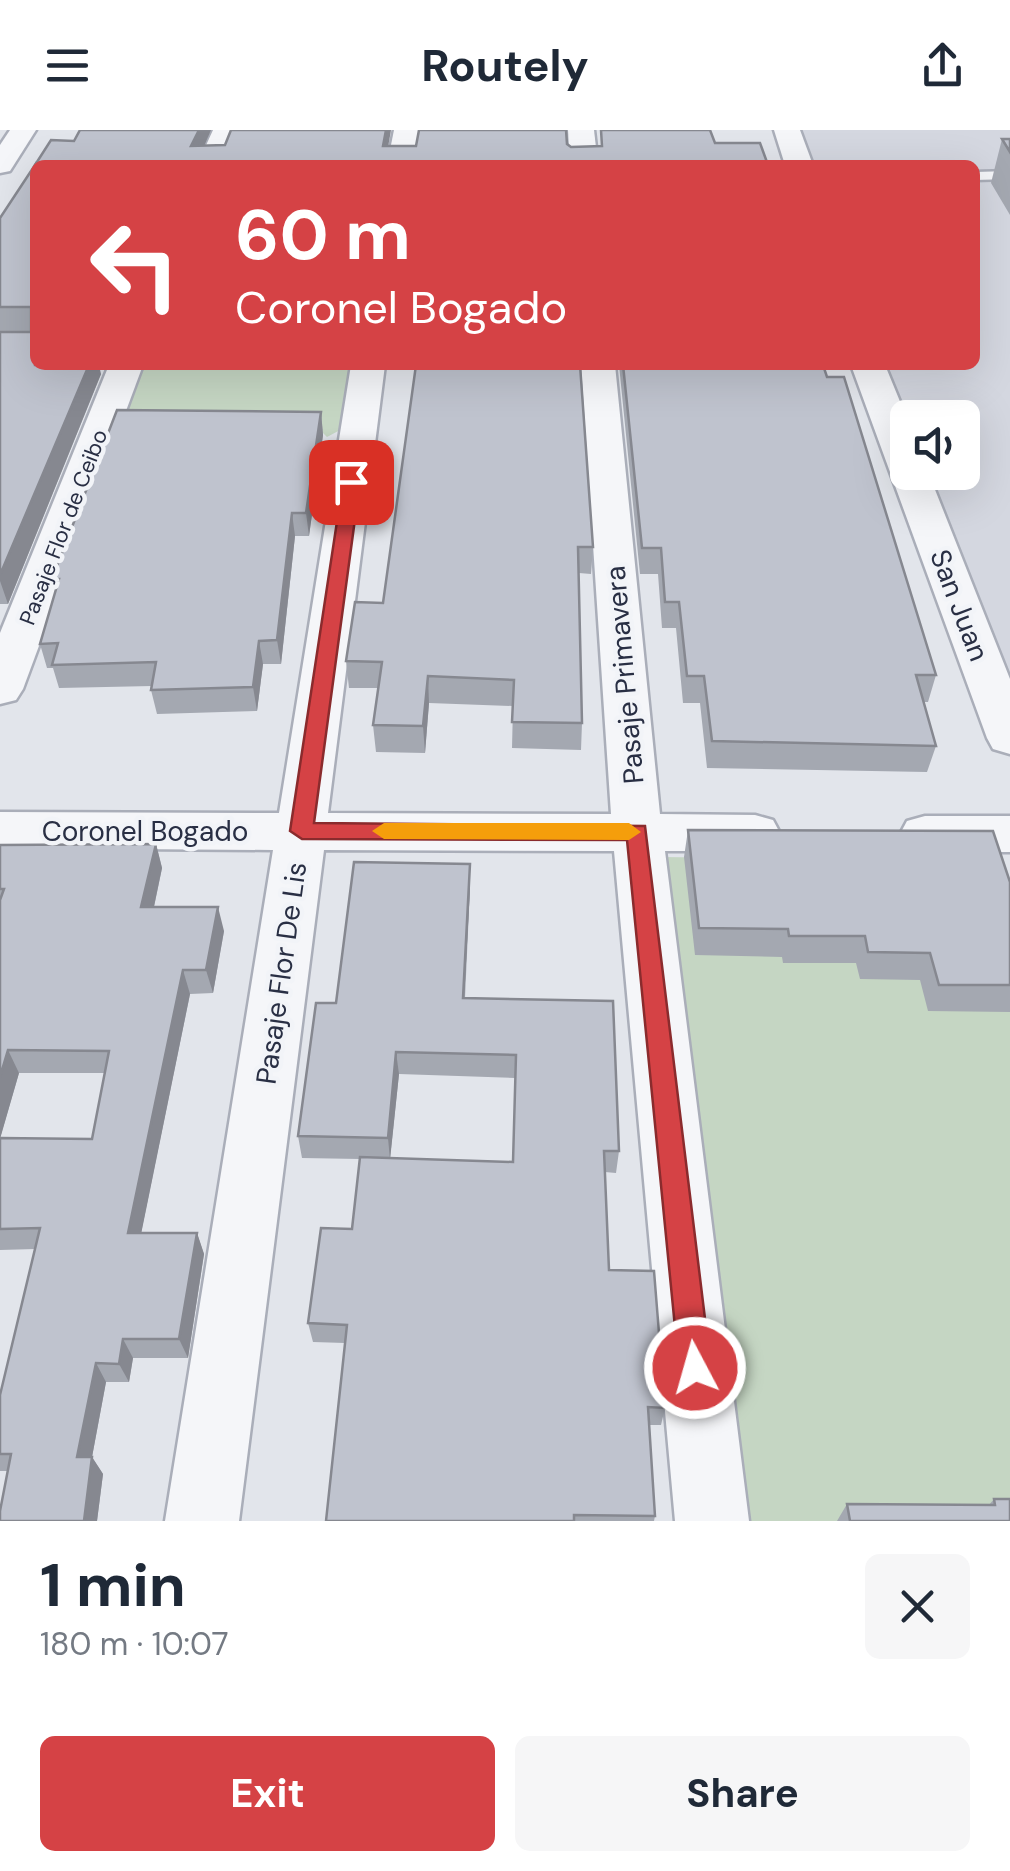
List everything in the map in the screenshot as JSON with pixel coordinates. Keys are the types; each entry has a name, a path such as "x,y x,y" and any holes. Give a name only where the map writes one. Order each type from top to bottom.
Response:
{"street":[{"path":"0,165 22,130"},
{"path":"214,160 226,130"},
{"path":"402,160 407,130"},
{"path":"581,130 584,160"},
{"path":"787,130 797,160"},
{"name":"Pasaje Flor de Ceibo","path":"0,690 124,370"},
{"name":"Pasaje Flor De Lis","path":"202,1521 367,370"},
{"name":"Pasaje Primavera","path":"598,370 637,832 712,1521"},
{"name":"San Juan","path":"870,370 890,423"},
{"name":"San Juan","path":"916,490 1010,738"},
{"name":"Coronel Bogado","path":"0,830 794,833"},
{"path":"873,833 1010,834"}],"lane":[{"path":"980,176 1010,175"}],"shaded area":[{"path":"791,130 1010,130 1010,683 933,490 980,490 980,400 897,400 886,370 980,370 980,160 803,160"}],"green space":[{"path":"127,370 351,370 342,429 327,437 320,430 107,426"},
{"path":"661,857 819,859 1010,884 1010,1521 731,1521"}],"building":[{"path":"80,130 199,130 191,146 225,145 231,130 386,130 383,146 416,146 419,130 566,130 571,147 602,146 601,130 710,130 715,143 760,143 766,160 38,160 51,140 74,141"},
{"path":"30,173 30,307 0,307 0,218"},
{"path":"0,332 30,332 30,370 87,370 0,575"},
{"path":"415,370 580,370 593,547 578,547 582,723 512,722 514,680 428,676 423,726 373,725 382,662 346,661 355,602 383,603"},
{"path":"624,370 825,370 827,377 844,377 936,675 916,675 936,746 712,741 704,676 687,676 679,602 665,602 661,548 642,548"},
{"path":"117,410 321,412 306,513 292,513 277,640 259,641 253,687 151,690 156,662 52,665 58,643 40,644 59,579 52,579"},
{"path":"688,830 993,831 1010,882 1010,985 939,985 930,953 868,952 865,936 789,936 788,929 699,928"},
{"path":"156,844 141,907 218,907 206,970 183,970 128,1233 197,1233 179,1339 123,1339 119,1364 96,1363 77,1457 92,1457 84,1521 0,1521 11,1454 0,1454 0,1395 40,1228 0,1229 0,1138 92,1139 109,1051 8,1050 0,1077 0,900 4,889 0,889 0,845"},
{"path":"354,862 470,864 463,998 613,1001 619,1151 604,1151 609,1270 654,1271 665,1408 648,1407 655,1516 574,1515 574,1521 326,1521 347,1325 308,1323 321,1228 352,1229 360,1157 513,1162 516,1055 396,1052 388,1138 298,1136 316,1003 336,1003"},
{"path":"994,1499 1010,1499 1010,1521 850,1521 847,1504 995,1505"}],"slow traffic":[{"path":"384,831 629,832"}],"route":[{"path":"351,482 302,831 637,832 695,1368"}]}
